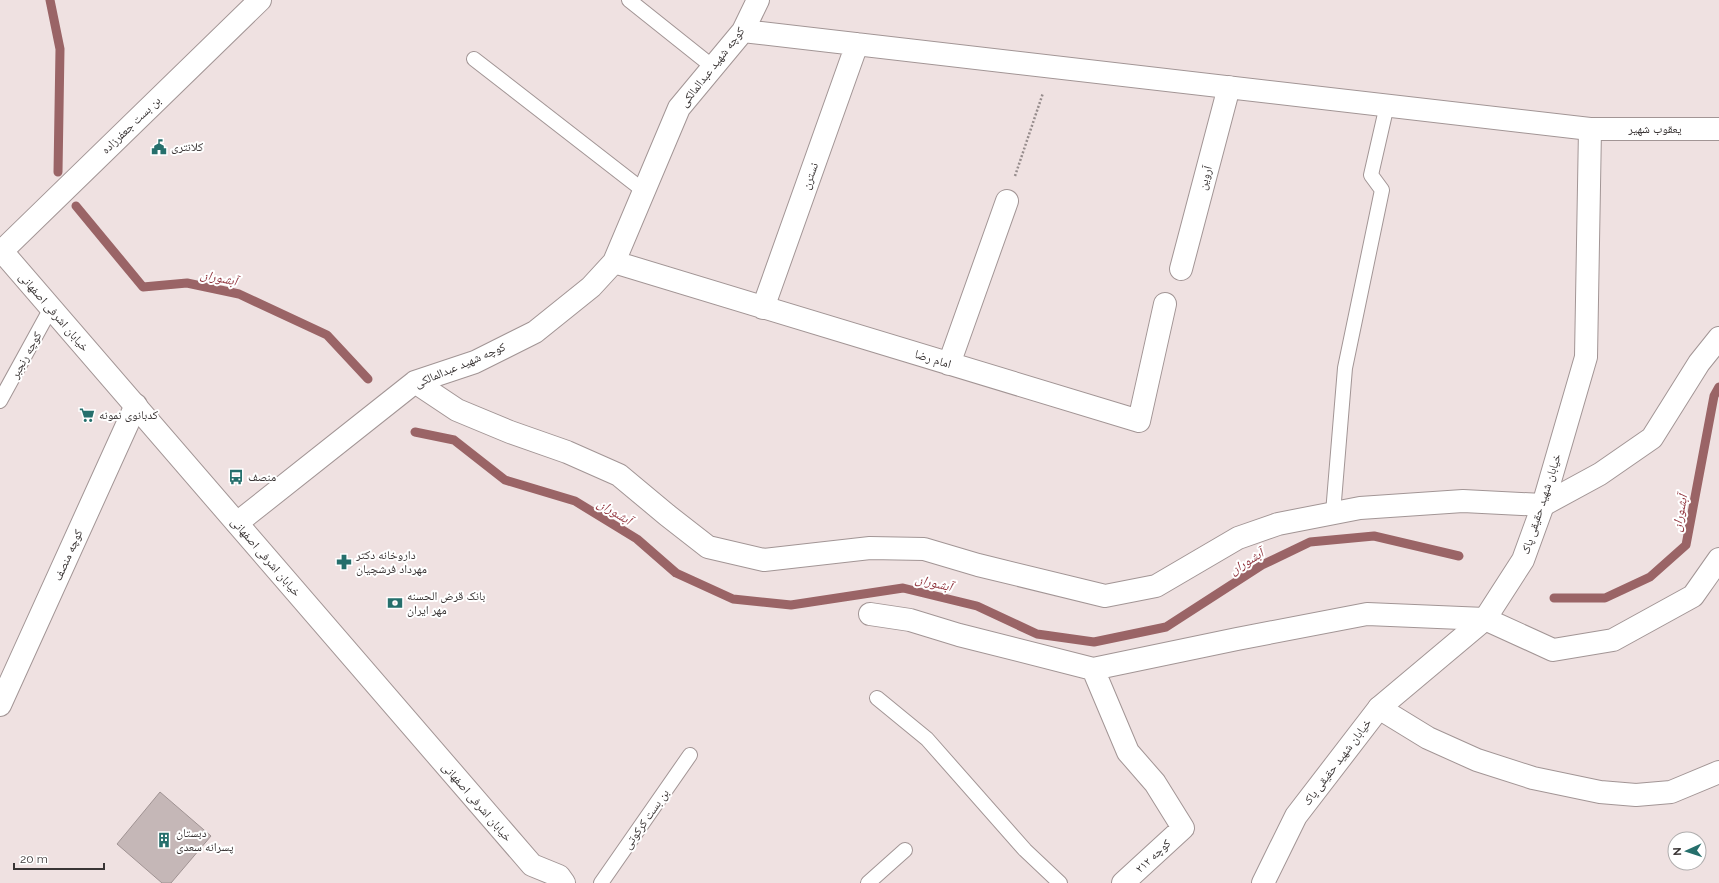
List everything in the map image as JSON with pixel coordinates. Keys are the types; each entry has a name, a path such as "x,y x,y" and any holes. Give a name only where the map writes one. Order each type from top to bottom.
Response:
{"street":[{"name":"بن بست جعفرزاده","path":"1,250 260,0"},
{"name":"کوچه شهید عبدالمالکی","path":"237,523 415,382 475,362 534,332 591,287 614,262 679,108 743,31 758,0"},
{"name":"یعقوب شهیر","path":"743,31 1590,129 1719,129"},
{"name":"نسترن","path":"763,308 857,44"},
{"name":"آروین","path":"1181,269 1229,87"},
{"name":"خیابان شهید حقیقی پاک","path":"1263,883 1296,816 1378,708 1485,619 1523,560 1543,505 1586,357 1590,129"},
{"path":"949,364 1007,201"},
{"name":"خیابان اشرفی اصفهانی","path":"1,250 237,523 532,874 559,876 564,883"},
{"name":"امام رضا","path":"614,262 1139,421 1164,304"},
{"path":"415,382 457,410 510,432 567,452 620,475 708,547 764,560 870,548 924,549 978,565 1105,596 1156,586 1238,538 1278,524 1360,508 1463,502 1543,505 1600,474 1652,438 1699,364 1719,338"},
{"name":"کوچه منصف","path":"0,704 136,405"},
{"path":"870,614 910,620 959,635 1093,669 1236,639 1367,614 1485,619 1553,650 1613,640 1693,596 1719,559"},
{"name":"کوچه ۲۱۲","path":"1093,669 1128,752 1155,783 1182,828 1123,883"},
{"path":"1378,708 1428,738 1477,760 1533,778 1600,792 1636,795 1671,792 1719,772"}],"lane":[{"path":"629,0 713,67"},
{"path":"474,59 644,191"},
{"path":"1333,513 1345,368 1382,190 1371,175 1387,105"},
{"name":"کوچه رنجبر","path":"0,401 51,308"},
{"path":"877,698 927,739 1025,850 1060,883"},
{"name":"بن بست کرکوتی","path":"601,883 690,755"},
{"path":"868,883 905,850"}],"path":[{"path":"1007,201 1052,67"}],"building":[{"name":"دبستان پسرانه سعدی","path":"160,792 211,836 171,883 162,883 117,844"}],"waterway":[{"name":"آبشوران","path":"50,0 60,49 58,172"},
{"name":"آبشوران","path":"76,206 143,287 187,283 239,294 327,335 368,379"},
{"name":"آبشوران","path":"1554,598 1605,598 1650,577 1686,545 1714,396 1719,387"},
{"name":"آبشوران","path":"415,432 454,440 505,480 575,501 637,539 676,573 733,599 791,605 903,588 977,606 1037,634 1094,642 1166,627 1262,565 1310,542 1374,536 1459,556"}],"place":[{"name":"کلانتری","path":"159,147"},
{"name":"کدبانوی نمونه","path":"87,415"},
{"name":"منصف","path":"236,477"},
{"name":"داروخانه دکتر مهرداد فرشچیان","path":"344,562"},
{"name":"بانک قرض الحسنه مهر ایران","path":"395,603"},
{"name":"دبستان پسرانه سعدی","path":"164,840"}]}
